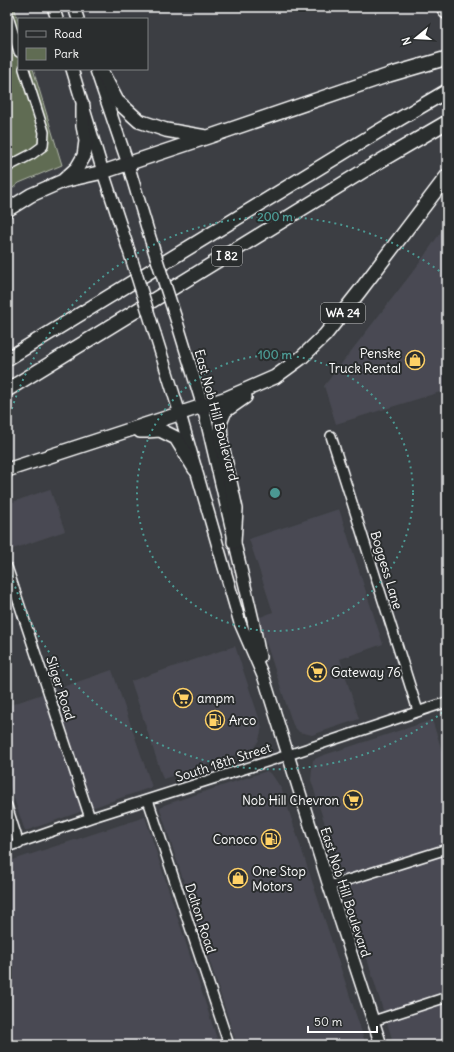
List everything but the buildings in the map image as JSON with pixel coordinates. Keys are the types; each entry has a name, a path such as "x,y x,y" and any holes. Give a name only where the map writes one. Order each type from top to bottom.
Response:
{"highway":[{"path":"7,210 31,195 63,181 103,172 128,164 389,75 447,58"},
{"path":"101,70 117,101 139,121 166,130 208,137"},
{"name":"I 82","path":"7,359 447,91"},
{"path":"63,181 77,168 84,156 86,141 83,126 83,106"},
{"name":"I 82","path":"7,390 370,167 447,122"},
{"name":"WA 24","path":"7,470 227,398 276,377 301,358 325,335 447,176"},
{"path":"234,542 236,509 221,441 220,423 225,411 276,377"},
{"path":"131,429 146,432 160,430 176,438 196,469"}],"main road":[{"path":"53,7 56,18"},
{"path":"74,7 78,18"},
{"name":"East Nob Hill Boulevard","path":"72,70 180,414 240,623 264,678 329,886 381,1045"},
{"name":"East Nob Hill Boulevard","path":"95,70 128,164 203,406 253,620 264,678"}],"street":[{"path":"441,7 444,14 447,15"},
{"path":"7,13 18,49"},
{"path":"7,167 32,154 43,146 44,132 24,70"},
{"name":"Boggess Lane","path":"331,436 418,711"},
{"name":"Sliger Road","path":"7,567 90,818"},
{"name":"South 18th Street","path":"7,847 90,818 288,755 447,702"},
{"name":"Dalton Road","path":"148,800 229,1045"},
{"path":"7,806 19,844"},
{"path":"329,886 447,849"},
{"path":"373,1021 447,997"}],"shaded area":[{"path":"447,223 447,390 336,424 324,386 418,265"},
{"path":"50,489 65,531 7,551 7,504"},
{"path":"339,509 383,644 340,659 359,719 312,735 299,732 293,725 258,618 273,612 249,539"},
{"path":"235,646 262,727 259,740 253,749 163,779 131,681"},
{"path":"112,670 152,787 25,831 7,778 7,706"},
{"path":"432,720 447,766 447,1045 394,1045 311,780 313,760 321,756"},
{"path":"267,771 273,776 282,790 366,1045 237,1045 160,809 164,805"},
{"path":"145,817 219,1045 7,1045 7,862"}],"green space":[{"path":"7,7 14,7 18,20 18,70 33,70 62,165 19,183 7,193"}],"place":[{"name":"Penske Truck Rental","path":"415,360"},
{"name":"Gateway 76","path":"317,672"},
{"name":"ampm","path":"183,698"},
{"name":"Arco","path":"215,720"},
{"name":"Nob Hill Chevron","path":"353,800"},
{"name":"Conoco","path":"271,839"},
{"name":"One Stop Motors","path":"238,878"}]}
